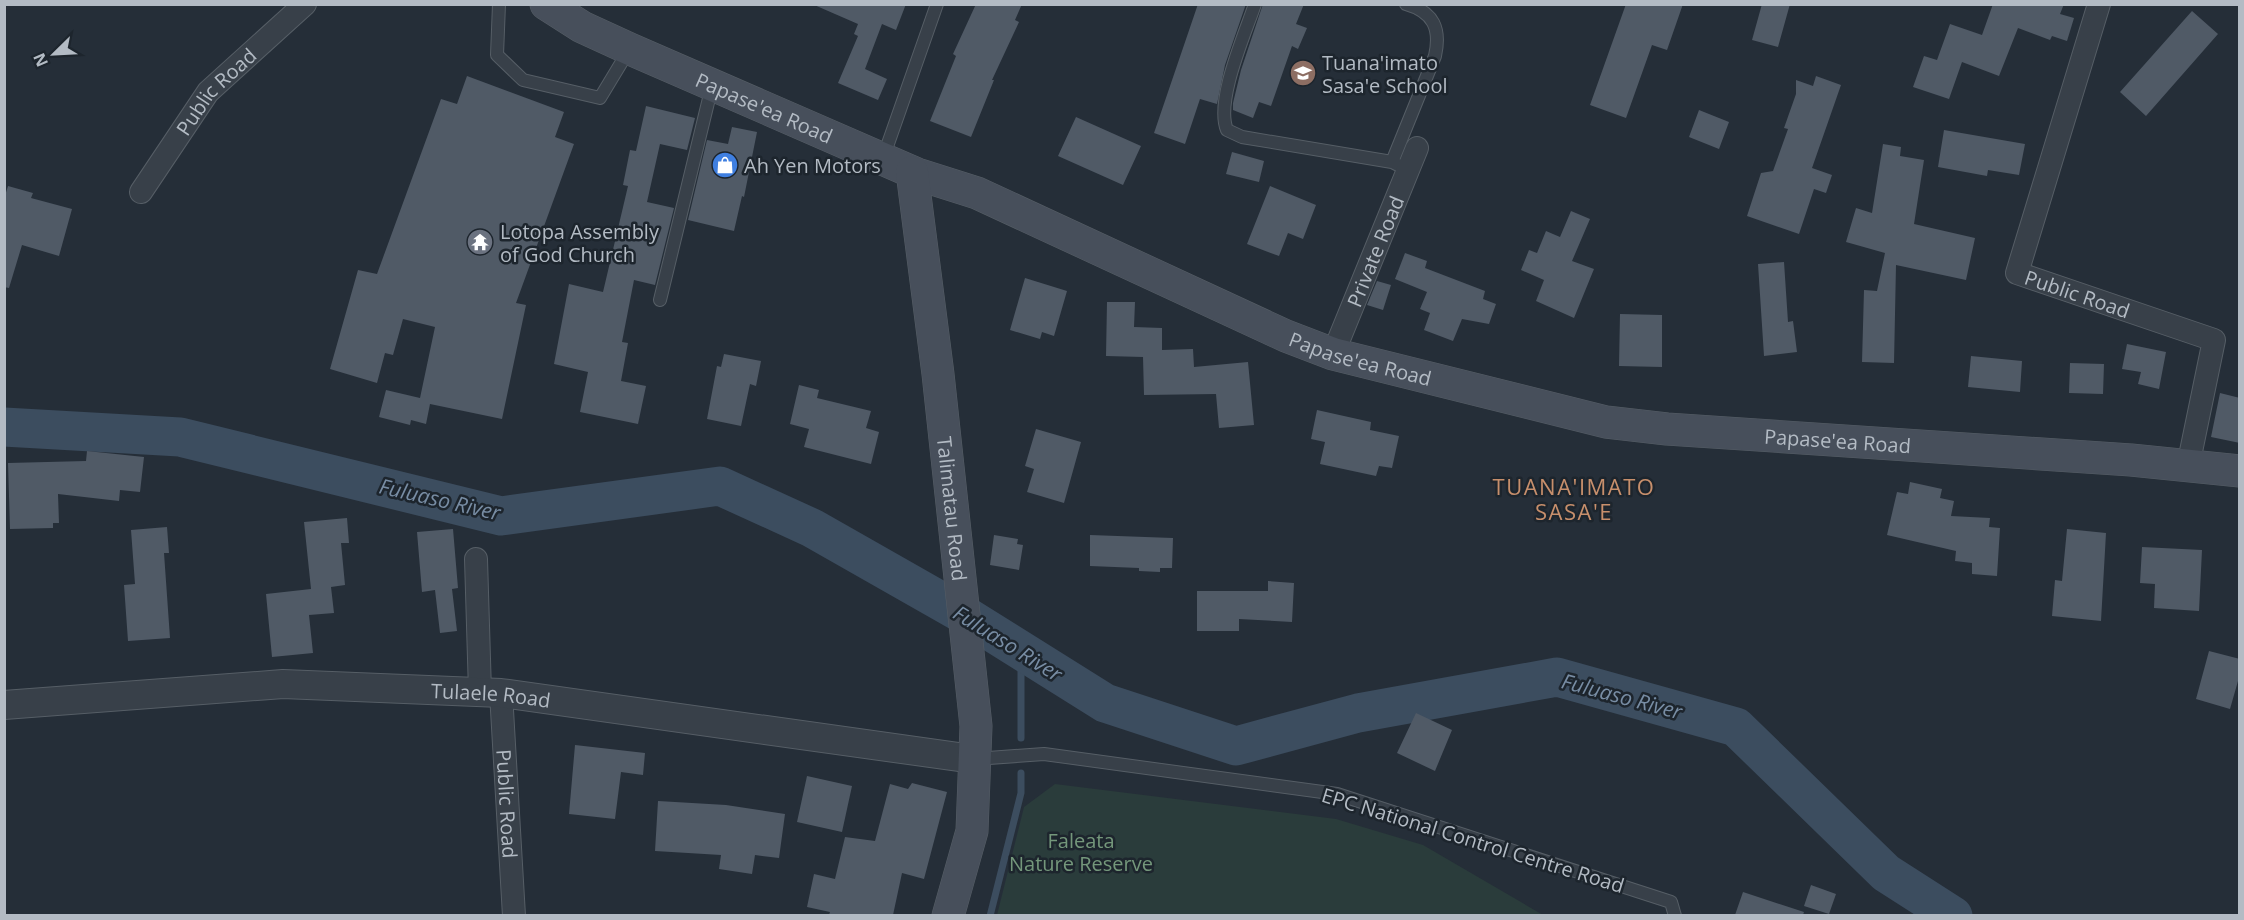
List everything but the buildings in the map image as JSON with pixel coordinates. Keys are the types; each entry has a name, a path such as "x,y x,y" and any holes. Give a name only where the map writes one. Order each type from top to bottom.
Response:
{"main road":[{"name":"Papase'ea Road","path":"546,4 582,27 630,49 912,172 977,193 1286,336 1333,354 1606,422 2240,471"},
{"name":"Talimatau Road","path":"912,172 976,726 972,831 948,915"}],"street":[{"name":"Public Road","path":"141,192 208,92 305,4"},
{"name":"Public Road","path":"2099,4 2017,273 2214,340 2188,466"},
{"name":"Private Road","path":"1333,354 1400,166 1417,148"},
{"name":"Public Road","path":"476,559 514,915"},
{"name":"Tulaele Road","path":"4,705 283,684 491,692 973,759"}],"lane":[{"path":"499,4 497,55 523,80 600,98 630,49"},
{"path":"883,159 938,4"},
{"path":"1255,4 1232,77 1223,119 1227,130 1242,137 1400,166 1439,39 1436,25 1430,15 1406,4"},
{"path":"660,300 712,85"},
{"name":"EPC National Control Centre Road","path":"973,759 1044,754 1337,794 1671,902 1675,915"}],"green space":[{"name":"Faleata Nature Reserve","path":"1055,784 1336,819 1423,845 1543,915 997,915 1024,807"}],"waterway":[{"name":"Fuluaso River","path":"4,427 180,437 501,516 720,486 812,528 958,611 1105,703 1236,746 1358,713 1557,677 1736,727 1886,873 1953,916"},
{"path":"1021,651 1021,738"},
{"path":"990,916 1021,793 1021,773"}],"place":[{"name":"Tuana'imato Sasa'e School","path":"1303,73"},
{"name":"Ah Yen Motors","path":"725,165"},
{"name":"Lotopa Assembly of God Church","path":"480,242"}],"district":[{"name":"TUANA'IMATO SASA'E","path":"1574,498"}]}
